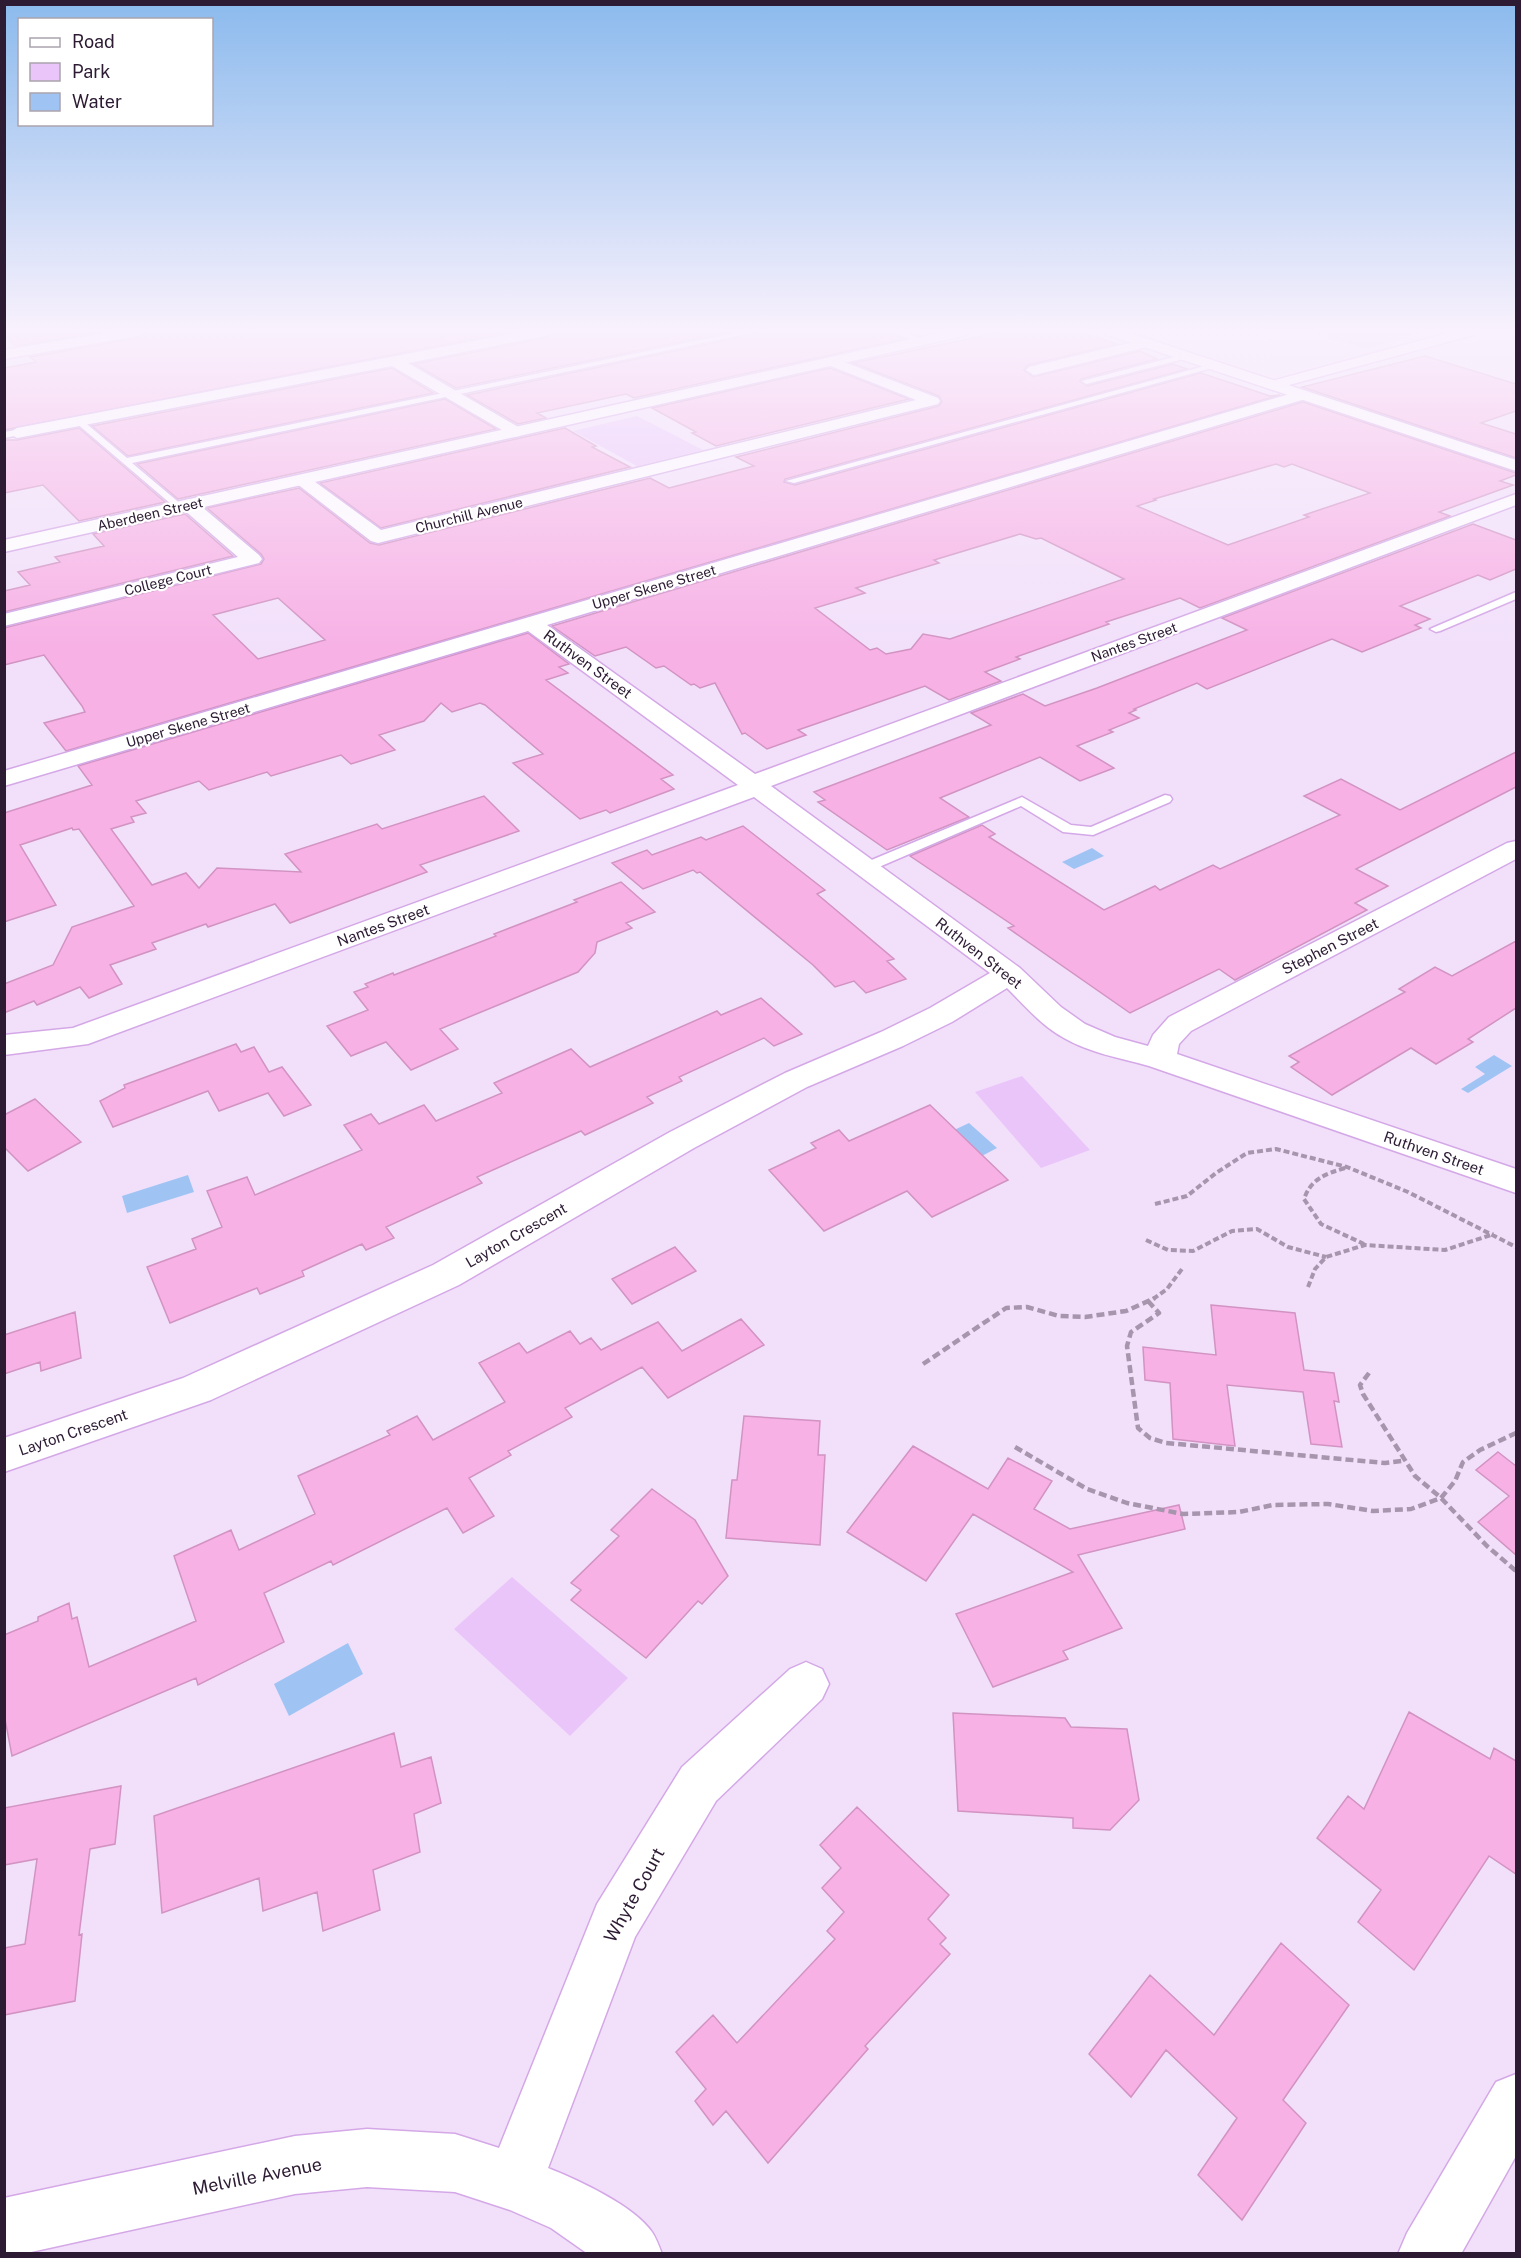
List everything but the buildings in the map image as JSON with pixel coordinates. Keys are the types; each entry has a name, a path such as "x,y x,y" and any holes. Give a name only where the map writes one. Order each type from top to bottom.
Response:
{"street":[{"name":"Aberdeen Street","path":"4,546 490,437"},
{"name":"Churchill Avenue","path":"301,480 378,537 784,437"},
{"name":"Upper Skene Street","path":"4,779 1160,437"},
{"path":"1430,437 1516,466"},
{"name":"Nantes Street","path":"4,1046 77,1037 1516,499"},
{"name":"College Court","path":"4,620 252,559 184,506"},
{"name":"Ruthven Street","path":"532,624 867,867 1010,974 1050,1014 1074,1031 1104,1044 1160,1059 1516,1180"},
{"name":"Stephen Street","path":"1160,1059 1164,1042 1180,1024 1516,849"},
{"name":"Layton Crescent","path":"4,1455 197,1389 446,1275 692,1135 796,1080 892,1039 941,1015 1010,974"},
{"name":"Whyte Court","path":"514,2182 615,1922 699,1784 806,1684"},
{"path":"1428,2253 1516,2102"},
{"name":"Melville Avenue","path":"4,2228 295,2165 367,2158 455,2163 514,2182 572,2207 622,2242 632,2253"}],"lane":[{"path":"98,437 184,506"},
{"path":"126,461 241,437"},
{"path":"791,481 952,437"},
{"path":"1436,629 1516,595"},
{"path":"867,867 1023,801 1068,829 1093,831 1166,799"}],"path":[{"path":"1155,1204 1187,1196 1215,1173 1247,1153 1276,1149 1347,1167 1408,1192 1516,1246"},
{"path":"1347,1167 1323,1175 1308,1185 1304,1199 1321,1224 1365,1245 1445,1250 1494,1234"},
{"path":"1146,1240 1168,1250 1193,1251 1232,1231 1257,1229 1288,1247 1326,1257"},
{"path":"1308,1287 1315,1269 1326,1257 1365,1245"},
{"path":"923,1364 1006,1308 1021,1304 1060,1316 1101,1316 1148,1301 1162,1293 1182,1269"},
{"path":"1148,1301 1160,1314 1131,1332 1128,1346 1138,1428 1150,1438 1166,1443 1385,1463 1402,1461"},
{"path":"1370,1373 1360,1385 1366,1405 1396,1446 1402,1461 1417,1478 1441,1498 1475,1536 1516,1571"},
{"path":"1015,1447 1087,1489 1127,1503 1183,1514 1239,1512 1272,1505 1328,1504 1373,1511 1411,1509 1441,1498 1455,1481 1463,1462 1480,1450 1516,1433"}],"green space":[{"path":"585,437 678,437 703,450 637,466"},
{"path":"1022,1076 1090,1150 1041,1168 975,1092"},
{"path":"512,1577 628,1678 570,1736 454,1629"}],"water":[{"path":"1092,848 1104,856 1074,869 1062,862"},
{"path":"1494,1055 1512,1066 1468,1093 1461,1089 1485,1074 1475,1067"},
{"path":"969,1123 997,1148 980,1157 952,1131"},
{"path":"188,1175 194,1192 127,1213 122,1196"},
{"path":"348,1643 363,1674 289,1716 274,1684"}]}
